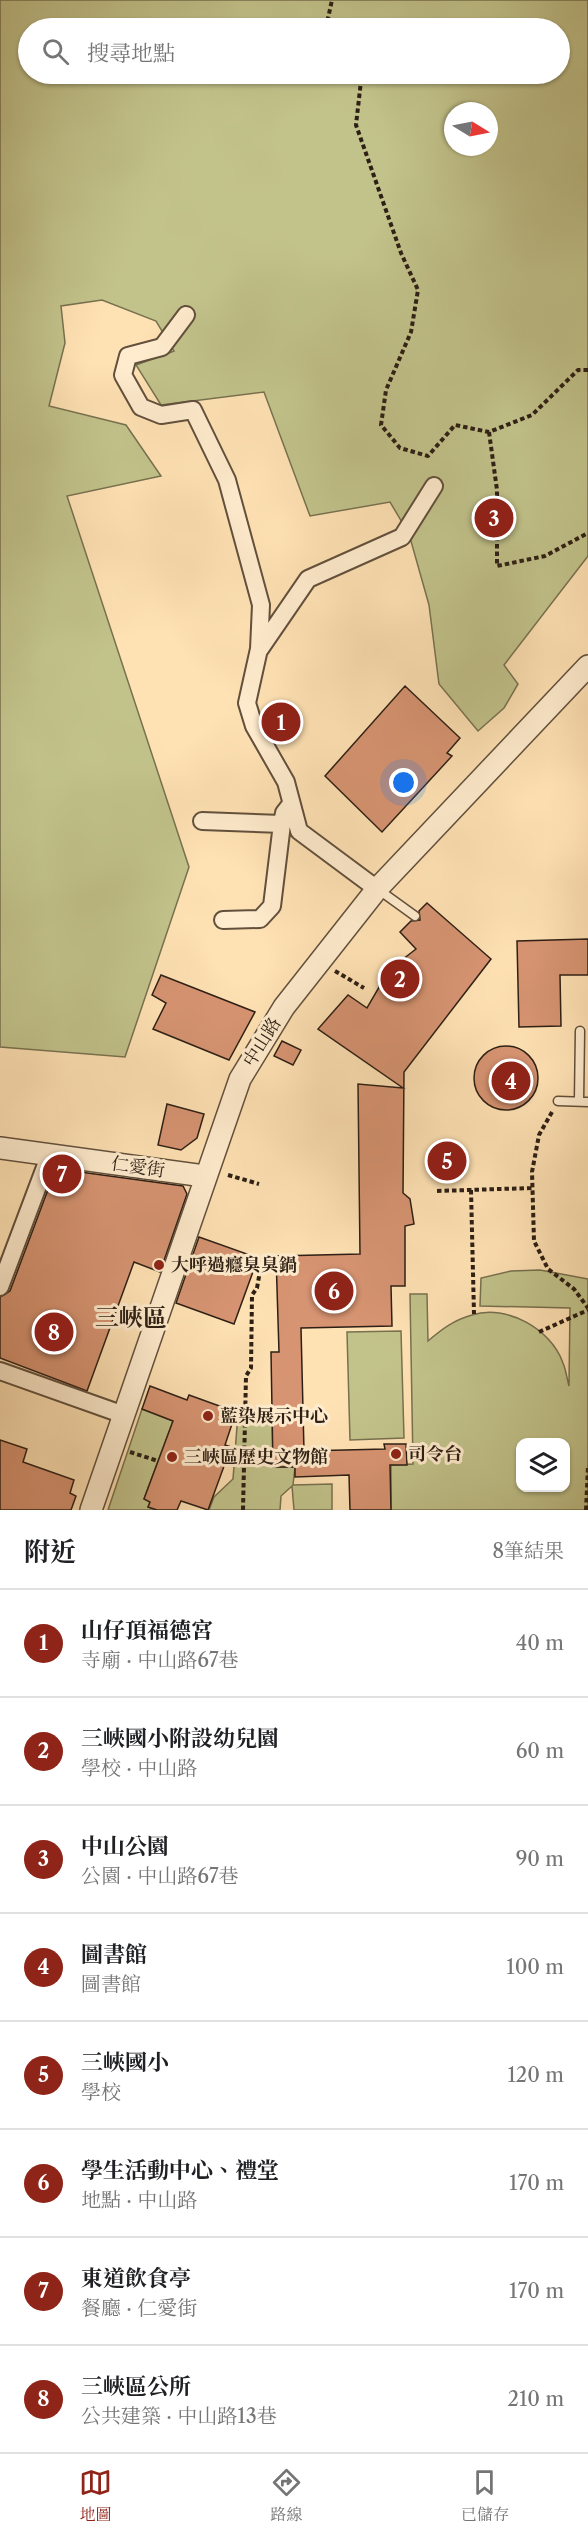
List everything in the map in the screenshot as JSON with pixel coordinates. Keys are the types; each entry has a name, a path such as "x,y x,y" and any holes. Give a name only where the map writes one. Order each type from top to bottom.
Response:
{"street":[{"path":"186,315 162,347 128,356 123,375 141,408 161,415 193,410 227,480 261,605 259,649 247,703 254,726 286,782 299,831 377,889"},
{"path":"259,649 308,579 402,537 434,486"},
{"name":"中山路","path":"91,1510 240,1079 284,1006 377,889 588,666"},
{"path":"223,920 260,919 272,906 284,813 291,804"},
{"path":"202,821 282,824"},
{"name":"仁愛街","path":"0,1148 206,1173"},
{"path":"0,1287 50,1154"},
{"path":"0,1371 124,1415"}],"lane":[{"path":"377,889 415,916"},
{"path":"558,1101 584,1102 580,1031"}],"path":[{"path":"328,18 332,0"},
{"path":"361,84 356,125 401,253 418,290 411,332 386,390 381,425 400,448 428,456 455,425 489,432 532,416 578,369 588,370"},
{"path":"489,432 497,490 497,566 546,556 588,533"},
{"path":"319,962 364,988"},
{"path":"539,1332 588,1309 574,1289 548,1269 534,1241 532,1172 539,1135 558,1101"},
{"path":"206,1173 260,1184"},
{"path":"437,1191 532,1188"},
{"path":"471,1190 474,1314"},
{"path":"243,1510 246,1376 251,1368 252,1295 258,1288 260,1271"},
{"path":"142,1456 158,1461"},
{"path":"586,1510 588,1466"}],"green space":[{"path":"0,0 588,0 588,556 504,665 518,684 504,708 478,731 439,684 429,605 409,534 390,502 310,516 264,392 161,405 136,365 174,351 156,321 102,300 61,306 65,343 49,406 126,425 161,476 67,496 189,867 125,1057 0,1047"},
{"path":"540,1270 588,1279 588,1510 391,1510 391,1465 413,1464 410,1294 427,1294 428,1341 448,1325 472,1315 499,1313 526,1322 549,1340 557,1351 569,1386 570,1308 480,1306 481,1278 511,1271"},
{"path":"401,1331 404,1438 350,1440 347,1332"},
{"path":"272,1406 273,1467 295,1467 293,1485 332,1484 332,1510 294,1510 292,1486 281,1496 280,1510 209,1510 214,1497 233,1479 238,1413"},
{"path":"142,1409 173,1421 144,1499 150,1502 148,1507 157,1510 108,1510"}],"building":[{"path":"405,686 460,738 447,753 452,756 382,832 325,776"},
{"path":"427,903 491,959 404,1072 403,1193 410,1199 414,1224 405,1226 405,1286 391,1286 392,1326 301,1328 304,1451 385,1449 384,1444 406,1444 407,1465 390,1465 391,1510 350,1510 349,1475 295,1477 295,1467 273,1467 271,1352 279,1352 276,1256 360,1254 358,1084 403,1088 318,1029 348,995 367,1008 389,970 416,949 400,932 411,921 420,920 419,911"},
{"path":"588,939 588,975 560,975 561,1026 519,1027 517,941"},
{"path":"161,975 255,1012 229,1060 153,1029 166,1003 152,995"},
{"path":"282,1041 301,1050 293,1065 274,1056"},
{"path":"506,1046 524,1052 532,1060 538,1078 532,1096 524,1104 506,1110 488,1104 480,1096 474,1078 480,1060 488,1052"},
{"path":"167,1104 204,1114 197,1138 181,1150 158,1145"},
{"path":"58,1169 183,1186 187,1194 160,1272 134,1262 87,1391 0,1358 0,1297 10,1291 55,1171"},
{"path":"199,1237 258,1258 234,1324 176,1303"},
{"path":"150,1386 187,1400 189,1395 236,1412 225,1445 231,1447 208,1510 181,1501 177,1510 157,1510 148,1507 150,1502 144,1499 173,1421 142,1409"},
{"path":"0,1440 27,1449 23,1462 74,1480 70,1493 76,1496 71,1510 0,1510"}],"place":[{"name":"中山公園","path":"494,518"},
{"name":"山仔頂福德宮","path":"281,722"},
{"name":"三峽國小附設幼兒園","path":"400,979"},
{"name":"圖書館","path":"511,1081"},
{"name":"三峽國小","path":"447,1161"},
{"name":"東道飲食亭","path":"62,1174"},
{"name":"大呼過癮臭臭鍋","path":"159,1265"},
{"name":"學生活動中心、禮堂","path":"334,1291"},
{"name":"三峽區公所","path":"54,1332"},
{"name":"藍染展示中心","path":"208,1416"},
{"name":"司令台","path":"396,1454"},
{"name":"三峽區歷史文物館","path":"172,1457"}],"district":[{"name":"三峽區","path":"131,1318"}]}
